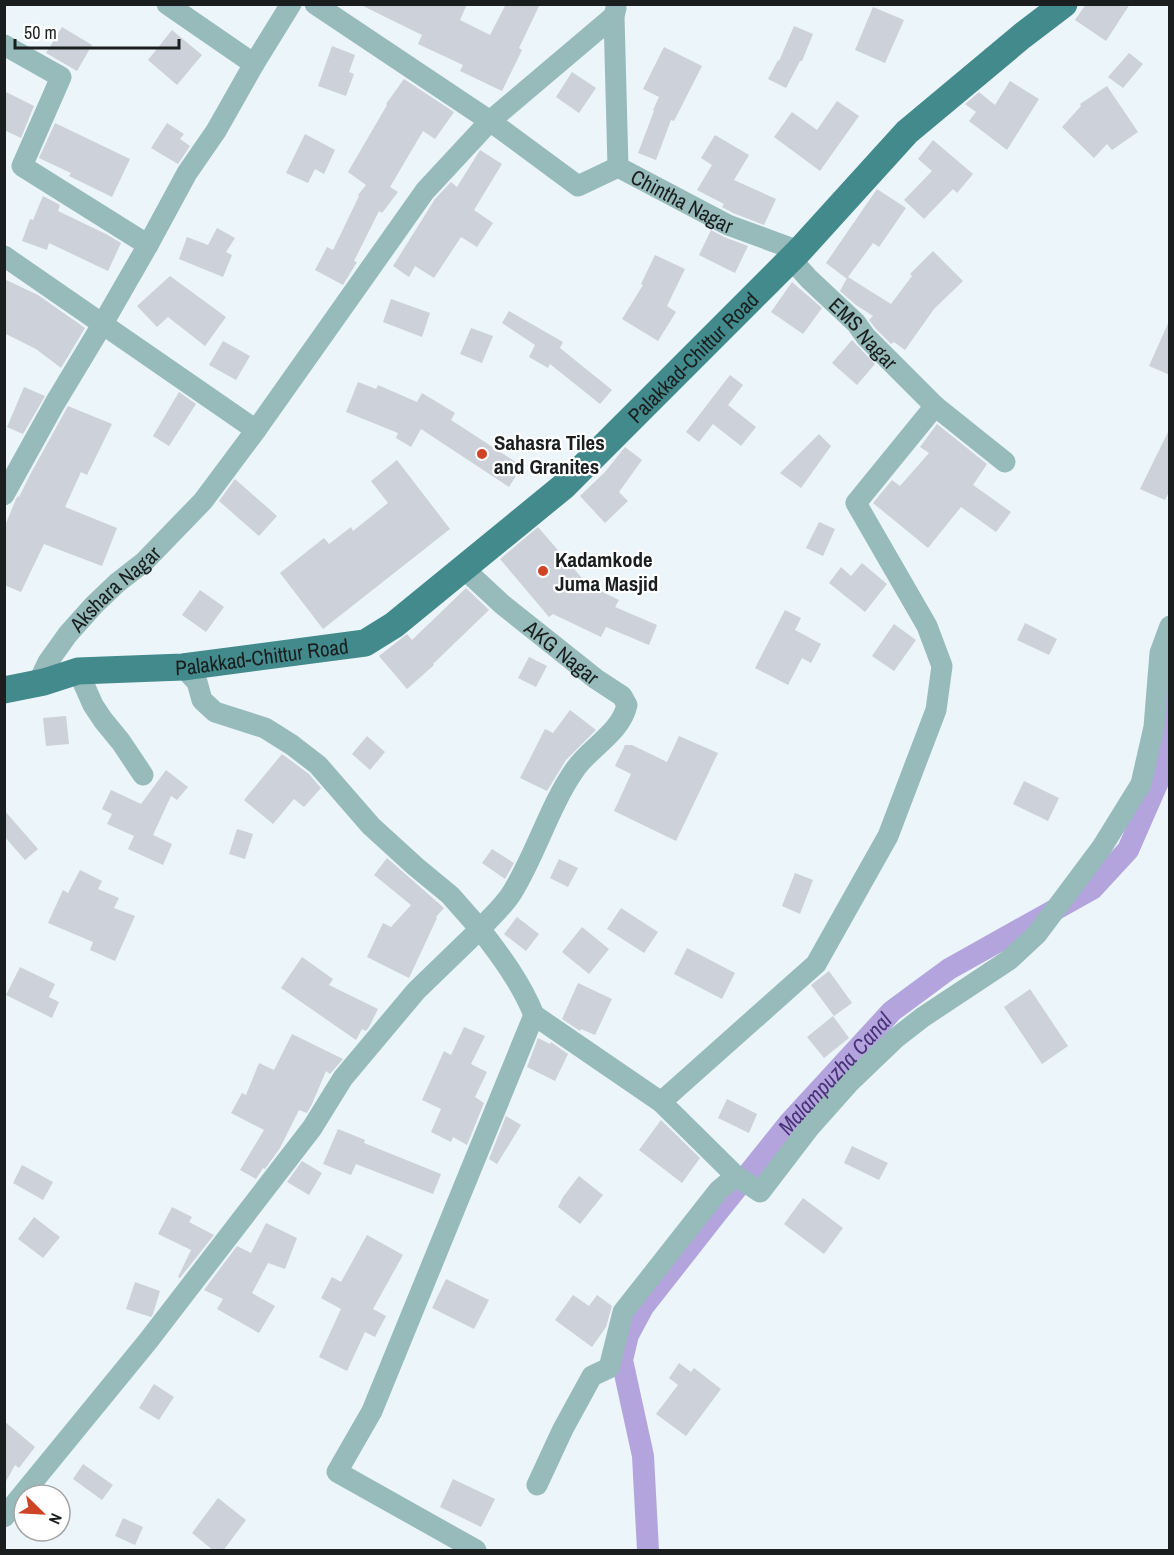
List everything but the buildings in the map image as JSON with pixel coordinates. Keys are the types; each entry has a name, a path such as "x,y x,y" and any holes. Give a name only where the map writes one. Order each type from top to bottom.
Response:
{"main road":[{"name":"Palakkad-Chittur Road","path":"15,686 78,671 183,667 365,643 394,625 564,486 795,255 907,132 1064,4"}],"street":[{"path":"167,4 254,64"},
{"path":"4,495 187,173 216,131 291,4"},
{"path":"315,4 490,121 578,186 618,167"},
{"name":"Akshara Nagar","path":"15,686 48,662 68,634 94,605 144,562 203,501 425,191 490,121 615,10"},
{"name":"Chintha Nagar","path":"615,10 618,167 728,225 795,255"},
{"path":"4,45 61,77 22,166 148,245"},
{"name":"EMS Nagar","path":"795,255 809,279 856,323 866,337 935,406 1005,462"},
{"path":"4,256 256,430"},
{"path":"661,1102 816,964 888,836 936,710 942,666 927,626 856,503 935,406"},
{"name":"AKG Nagar","path":"464,568 503,605 596,679 622,696 627,705 625,715 577,767 552,809 533,854 512,894 480,929"},
{"path":"183,667 197,682 202,700 215,712 265,728 318,765 371,826 450,895 502,957 527,998 534,1015 661,1102 736,1176 760,1192 809,1128 849,1083 896,1038 923,1017 1009,960 1037,934 1102,847 1141,784 1154,727 1160,653 1170,626"},
{"path":"78,671 93,705 143,775"},
{"path":"4,1517 162,1323 312,1128 343,1078 416,991 480,929"},
{"path":"476,1551 337,1472 372,1411 534,1015"},
{"path":"537,1485 562,1429 592,1376 609,1368 623,1312 719,1191 736,1176"}],"waterway":[{"name":"Malampuzha Canal","path":"648,1550 643,1456 622,1360 628,1335 643,1307 790,1122 892,1011 949,969 1092,889 1128,850 1160,777 1167,732 1165,697 1170,680"}],"place":[{"name":"Sahasra Tiles and Granites","path":"482,454"},
{"name":"Kadamkode Juma Masjid","path":"543,571"}]}
